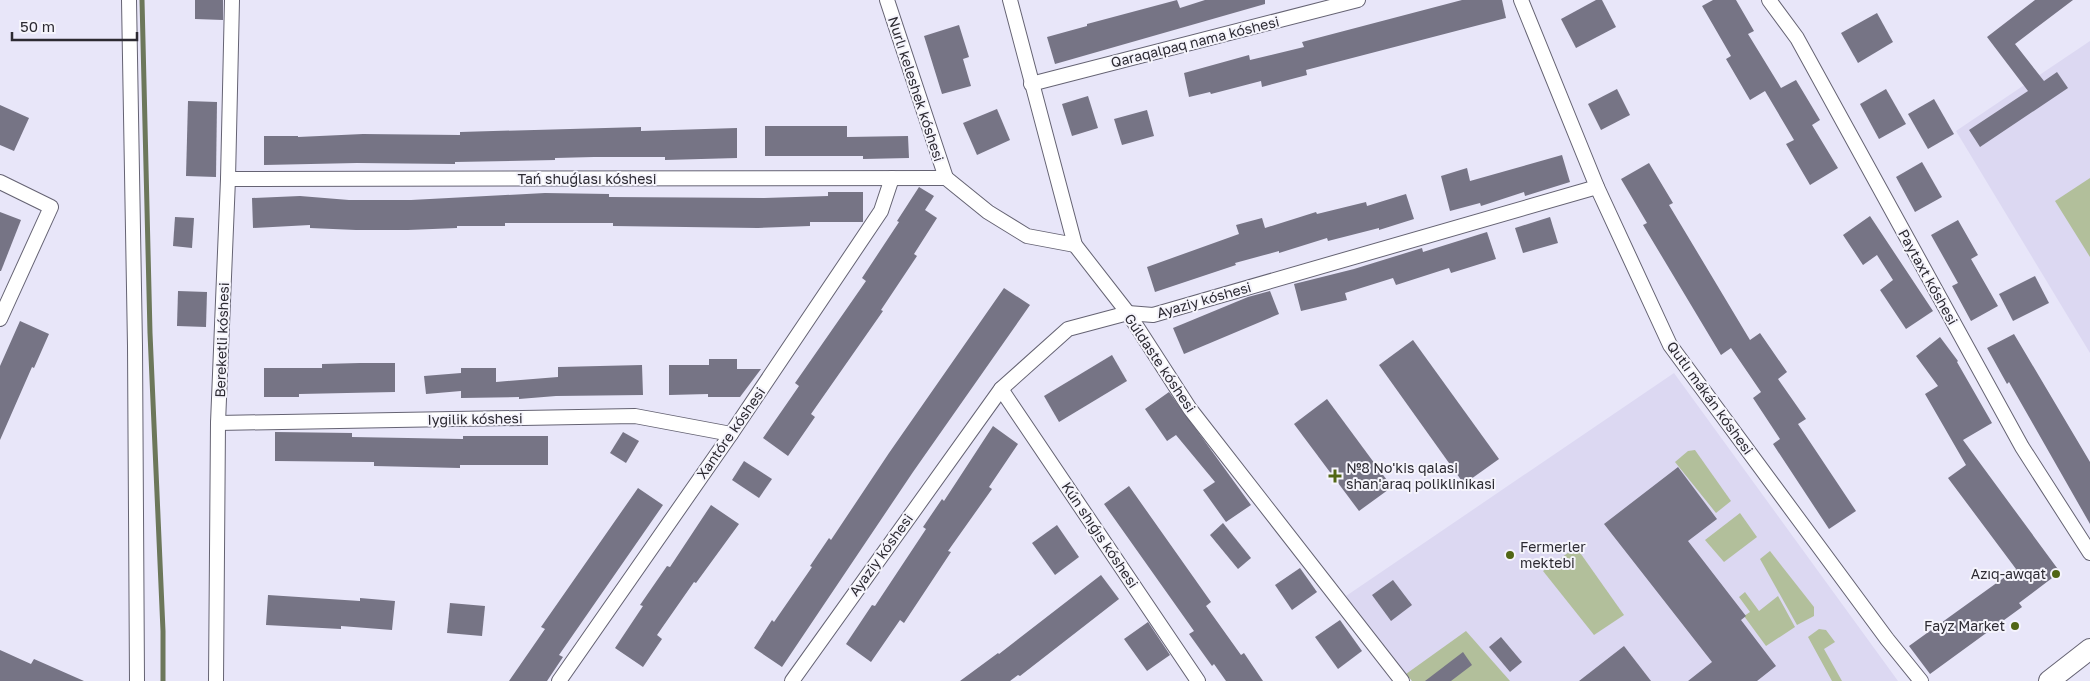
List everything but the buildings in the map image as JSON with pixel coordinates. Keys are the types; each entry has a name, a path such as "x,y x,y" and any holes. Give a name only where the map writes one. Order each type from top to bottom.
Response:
{"main road":[{"path":"2048,681 2090,649"}],"street":[{"path":"129,0 136,346 137,681"},
{"name":"Bereketli kóshesi","path":"216,681 218,423 228,179 232,0"},
{"name":"Nurlı keleshek kóshesi","path":"887,0 946,178"},
{"name":"Gúldaste kóshesi","path":"1010,0 1075,245 1128,313 1190,409 1402,681"},
{"name":"Qaraqalpaq nama kóshesi","path":"1031,84 1358,0"},
{"name":"Qutlı mákán kóshesi","path":"1521,0 1597,187 1670,345 1887,639 1921,681"},
{"name":"Paytaxt kóshesi","path":"1769,0 1796,38 2022,447 2090,553"},
{"name":"Xantóre kóshesi","path":"559,681 731,434 882,212 892,178"},
{"path":"946,178 988,212 1027,236 1075,245"},
{"name":"Tań shuǵlası kóshesi","path":"228,179 946,178"},
{"path":"0,182 51,207 0,319"},
{"name":"Ayaziy kóshesi","path":"792,681 1001,389 1068,329 1128,313 1153,315 1597,187"},
{"name":"Kún shıǵıs kóshesi","path":"1001,389 1198,681"},
{"name":"Iygilik kóshesi","path":"218,423 635,416 731,434"}],"shaded area":[{"path":"2090,41 2090,353 1956,131"},
{"path":"1674,373 1898,681 1412,681 1346,596"}],"green space":[{"path":"2090,178 2090,257 2055,201"},
{"path":"1695,450 1731,501 1716,513 1675,462 1688,451"},
{"path":"1740,513 1757,537 1724,562 1705,540"},
{"path":"1576,547 1624,615 1594,635 1543,571"},
{"path":"1770,551 1814,607 1814,616 1797,625 1760,559"},
{"path":"1745,592 1759,611 1778,596 1795,627 1766,646 1744,616 1750,612 1739,597"},
{"path":"1819,629 1826,630 1835,642 1824,649 1842,681 1832,681 1808,637"},
{"path":"1466,631 1510,681 1412,681 1406,674"}],"waterway":[{"path":"142,0 150,333 163,631 163,681"}],"place":[{"name":"№8 No'kis qalasi shan'araq poliklinikasi","path":"1335,476"},
{"name":"Fermerler mektebi","path":"1510,555"},
{"name":"Azıq-awqat","path":"2056,574"},
{"name":"Fayz Market","path":"2015,626"}]}
